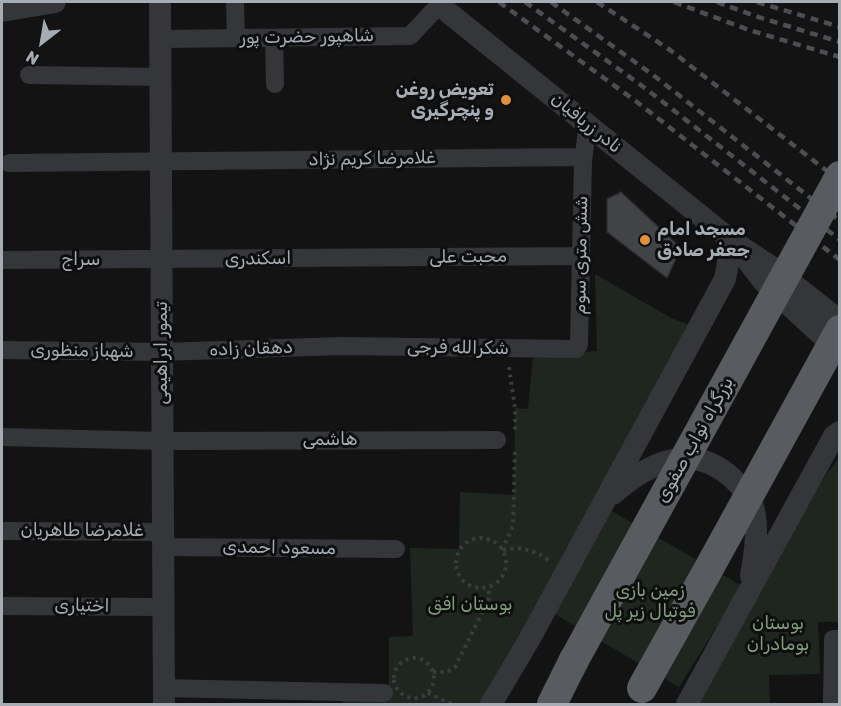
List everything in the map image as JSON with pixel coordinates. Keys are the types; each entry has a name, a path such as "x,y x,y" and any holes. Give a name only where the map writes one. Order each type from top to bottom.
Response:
{"highway":[{"name":"بزرگراه نواب صفوی","path":"552,705 574,660 840,176"},
{"path":"637,696 840,330"}],"street":[{"path":"2,11 55,2"},
{"name":"تیمور ابراهیمی","path":"160,2 164,696"},
{"path":"235,2 236,38"},
{"name":"شاهپور حضرت پور","path":"162,39 410,36 432,3"},
{"name":"نادر زربافیان","path":"432,3 588,124 732,241"},
{"path":"274,38 275,84"},
{"path":"29,75 160,77"},
{"name":"شش متری سوم","path":"576,349 579,344 582,161 588,124"},
{"name":"غلامرضا کریم نژاد","path":"9,163 566,158 578,158 582,161"},
{"path":"732,241 770,266 840,321"},
{"path":"732,241 764,282 840,352"},
{"path":"491,705 567,570 724,279 732,241"},
{"name":"محبت علی","path":"355,258 580,255"},
{"name":"اسکندری","path":"161,260 355,258"},
{"name":"سراج","path":"2,260 161,260"},
{"name":"شکرالله فرجی","path":"341,346 576,349"},
{"name":"دهقان زاده","path":"162,352 341,346"},
{"name":"شهباز منظوری","path":"2,350 162,352"},
{"path":"687,705 838,429"},
{"name":"هاشمی","path":"2,437 162,441 497,440"},
{"path":"602,503 631,478 668,460 684,458 704,462 725,472 743,488 750,499 755,515 756,531 750,587"},
{"name":"غلامرضا طاهریان","path":"2,531 163,539"},
{"name":"مسعود احمدی","path":"163,539 396,549"},
{"name":"اختیاری","path":"2,606 163,607"},
{"path":"832,705 833,639 840,639"},
{"path":"164,696 384,693"}],"path":[{"path":"479,538 492,540 502,550 506,566 499,580 487,587 471,586 460,578 456,566 458,552 466,542 479,538"},
{"path":"502,550 515,548 531,550 567,570"},
{"path":"433,672 447,672 454,668 490,597 487,587"},
{"path":"409,658 419,658 428,663 433,672 434,683 428,693 418,699 406,698 397,691 393,680 394,670 409,658"},
{"path":"428,693 451,705"}],"green space":[{"name":"بوستان افق","path":"595,274 671,318 689,325 482,704 343,704 342,699 389,699 389,637 413,636 410,548 459,549 460,492 514,495 515,408 528,409 533,357 597,351"},
{"name":"بوستان بومادران","path":"839,458 839,622 818,622 820,674 769,675 770,704 695,704 800,517"},
{"name":"زمین بازی فوتبال زیر پل","path":"610,510 742,586 679,687 553,613"}],"building":[{"name":"مسجد امام جعفر صادق","path":"621,192 681,248 667,278 607,232 607,199"}],"railway":[{"path":"499,2 637,102 840,260"},
{"path":"525,2 645,88 840,240"},
{"path":"551,2 653,75 840,221"},
{"path":"597,2 670,50 840,181"},
{"path":"674,2 749,30 840,57"},
{"path":"717,2 840,42"},
{"path":"757,2 840,27"}],"place":[{"name":"تعویض روغن و پنچرگیری","path":"506,100"},
{"name":"مسجد امام جعفر صادق","path":"645,240"}]}
